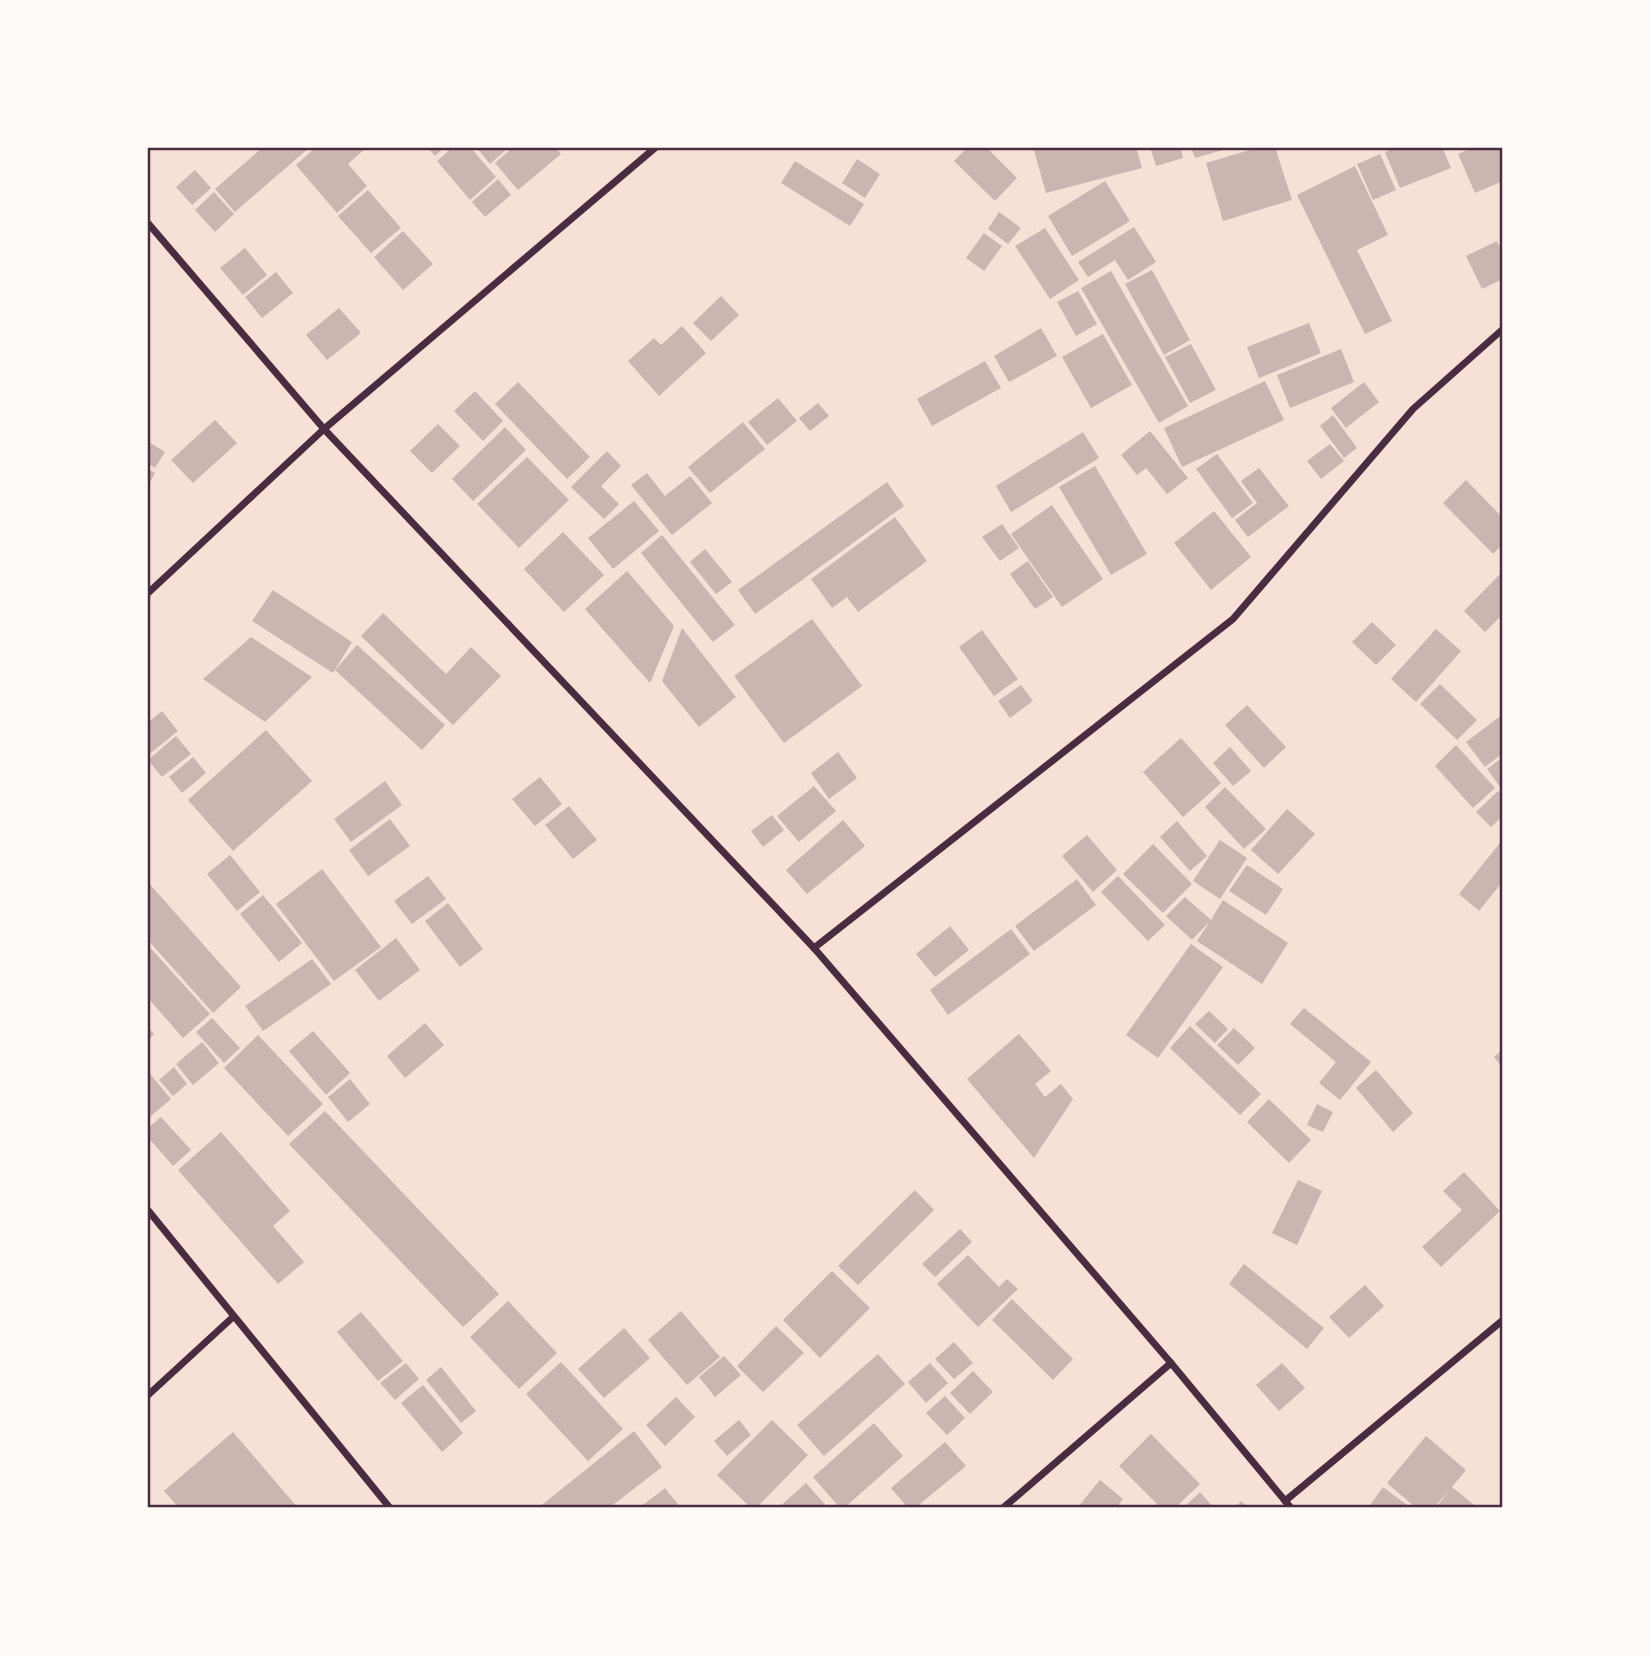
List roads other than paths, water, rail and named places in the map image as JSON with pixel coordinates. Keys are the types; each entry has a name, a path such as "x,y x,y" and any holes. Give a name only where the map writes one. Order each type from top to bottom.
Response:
{"street":[{"path":"147,594 324,429 656,147"},
{"path":"147,222 324,429 814,948 1171,1363 1291,1508"},
{"path":"814,948 1233,619 1413,409 1503,329"},
{"path":"147,1209 390,1508"},
{"path":"147,1396 233,1317"},
{"path":"1285,1501 1503,1320"},
{"path":"1003,1508 1171,1363"}]}
